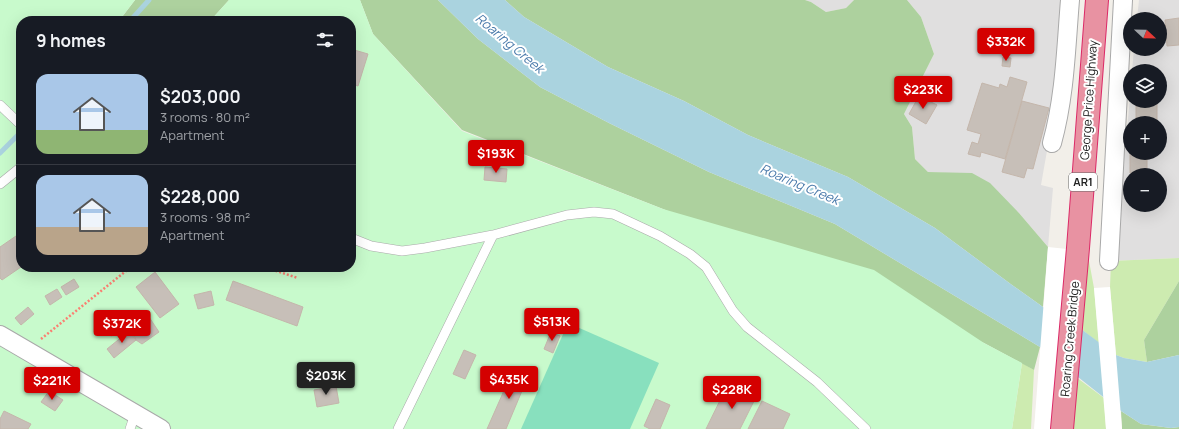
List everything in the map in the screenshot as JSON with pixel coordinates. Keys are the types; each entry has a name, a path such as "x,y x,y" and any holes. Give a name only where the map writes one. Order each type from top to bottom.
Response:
{"highway":[{"name":"George Price Highway","path":"1078,248 1097,0"},
{"name":"Roaring Creek Bridge","path":"1062,429 1078,248"}],"street":[{"path":"1052,143 1058,122 1061,102 1070,0"},
{"path":"1109,261 1123,0"},
{"path":"0,335 26,350 133,421 161,429"}],"lane":[{"path":"0,105 16,120"},
{"path":"0,184 16,171"},
{"path":"356,240 371,246 402,251 425,248 493,234 567,214 594,212 613,214 660,236 690,254 706,267 733,311 747,327 817,382 866,429"},
{"path":"398,429 493,234"}],"path":[{"path":"26,350 125,272"},
{"path":"279,272 298,278"}],"shaded area":[{"path":"805,0 854,0 846,8 826,12 811,2"},
{"path":"907,0 1062,0 1058,88 1041,185 1053,188 1048,247 1019,213 946,173 928,172 915,159 912,127 904,114 934,54 921,17"},
{"path":"1139,0 1179,0 1179,258 1111,261 1118,220 1123,169 1123,212 1167,212 1167,168 1123,168 1124,160 1167,160 1167,116 1128,116 1129,108 1167,108 1167,64 1133,64 1133,56 1167,56 1167,12 1138,12"}],"green space":[{"path":"0,0 135,0 123,16 16,16 16,272 356,272 356,16 215,16 229,0 360,0 373,34 462,131 663,209 874,270 984,343 1022,363 1012,429 0,429"},
{"path":"135,0 229,0 215,16 123,16"},
{"path":"360,0 438,0 478,39 540,87 709,172 835,224 1040,347 1034,370 984,343 663,209 462,130 373,34"},
{"path":"505,0 805,0 811,2 826,12 846,8 854,0 907,0 921,17 934,54 904,114 912,127 915,159 928,172 972,173 990,183 1019,213 1048,247 1043,307 935,228 848,177 748,135 684,101 608,67 524,17"},
{"path":"1087,250 1094,288 1099,343 1081,329"},
{"path":"1179,258 1179,281 1144,340 1147,362 1116,355 1110,287 1111,261"},
{"path":"1179,281 1179,355 1147,362 1144,340"},
{"path":"568,323 659,363 630,429 521,429"},
{"path":"1022,363 1034,370 1031,429 1012,429"},
{"path":"1076,377 1104,398 1106,429 1073,429"},
{"path":"1121,411 1141,424 1171,428 1179,427 1179,429 1122,429"}],"water":[{"name":"Roaring Creek","path":"438,0 505,0 524,17 608,67 684,101 748,135 848,177 935,228 1043,307 1081,329 1116,355 1147,362 1179,355 1179,427 1171,428 1141,424 1121,411 1040,347 835,224 709,172 540,87 478,39"}],"pier":[{"path":"1048,247 1067,249 1076,377 1073,429 1034,429"},
{"path":"1110,287 1122,429 1106,429 1094,288"}],"building":[{"path":"1179,18 1179,45 1167,46 1167,20"},
{"path":"356,50 368,54 358,86 356,85"},
{"path":"1003,57 1011,58 1010,67 1002,66"},
{"path":"1010,77 1027,82 1005,159 981,152 980,157 968,154 972,142 978,144 981,134 967,130 982,83 999,88 1000,84 1007,87"},
{"path":"938,79 947,81 943,98 934,96"},
{"path":"919,96 937,105 926,124 909,114"},
{"path":"1022,101 1049,108 1033,169 1027,168 1024,178 1002,172"},
{"path":"1136,108 1157,108 1157,116 1136,116"},
{"path":"1130,160 1147,160 1147,168 1130,168"},
{"path":"485,167 507,169 506,182 484,180"},
{"path":"16,236 16,270 2,280 0,278 0,247"},
{"path":"155,272 179,304 160,318 136,287"},
{"path":"74,279 79,287 66,295 61,287"},
{"path":"233,281 303,307 297,326 226,300"},
{"path":"57,289 62,297 50,305 45,296"},
{"path":"211,291 214,305 198,309 194,295"},
{"path":"28,307 34,314 21,325 15,318"},
{"path":"116,313 119,318 126,313 132,323 111,336 103,321"},
{"path":"147,314 159,332 142,344 136,340 130,325"},
{"path":"129,331 136,340 114,358 107,349"},
{"path":"551,332 560,336 553,353 544,349"},
{"path":"464,350 476,355 465,379 453,374"},
{"path":"514,368 529,374 506,429 487,429"},
{"path":"728,384 756,397 740,429 706,429"},
{"path":"336,386 339,403 317,407 314,390"},
{"path":"49,391 63,400 55,411 41,402"},
{"path":"656,399 670,405 660,429 650,429 644,426"},
{"path":"762,401 790,414 783,429 748,429"},
{"path":"4,411 31,424 28,429 0,429 0,419"}],"waterway":[{"path":"135,16 149,0"},
{"path":"0,153 16,137"}]}
